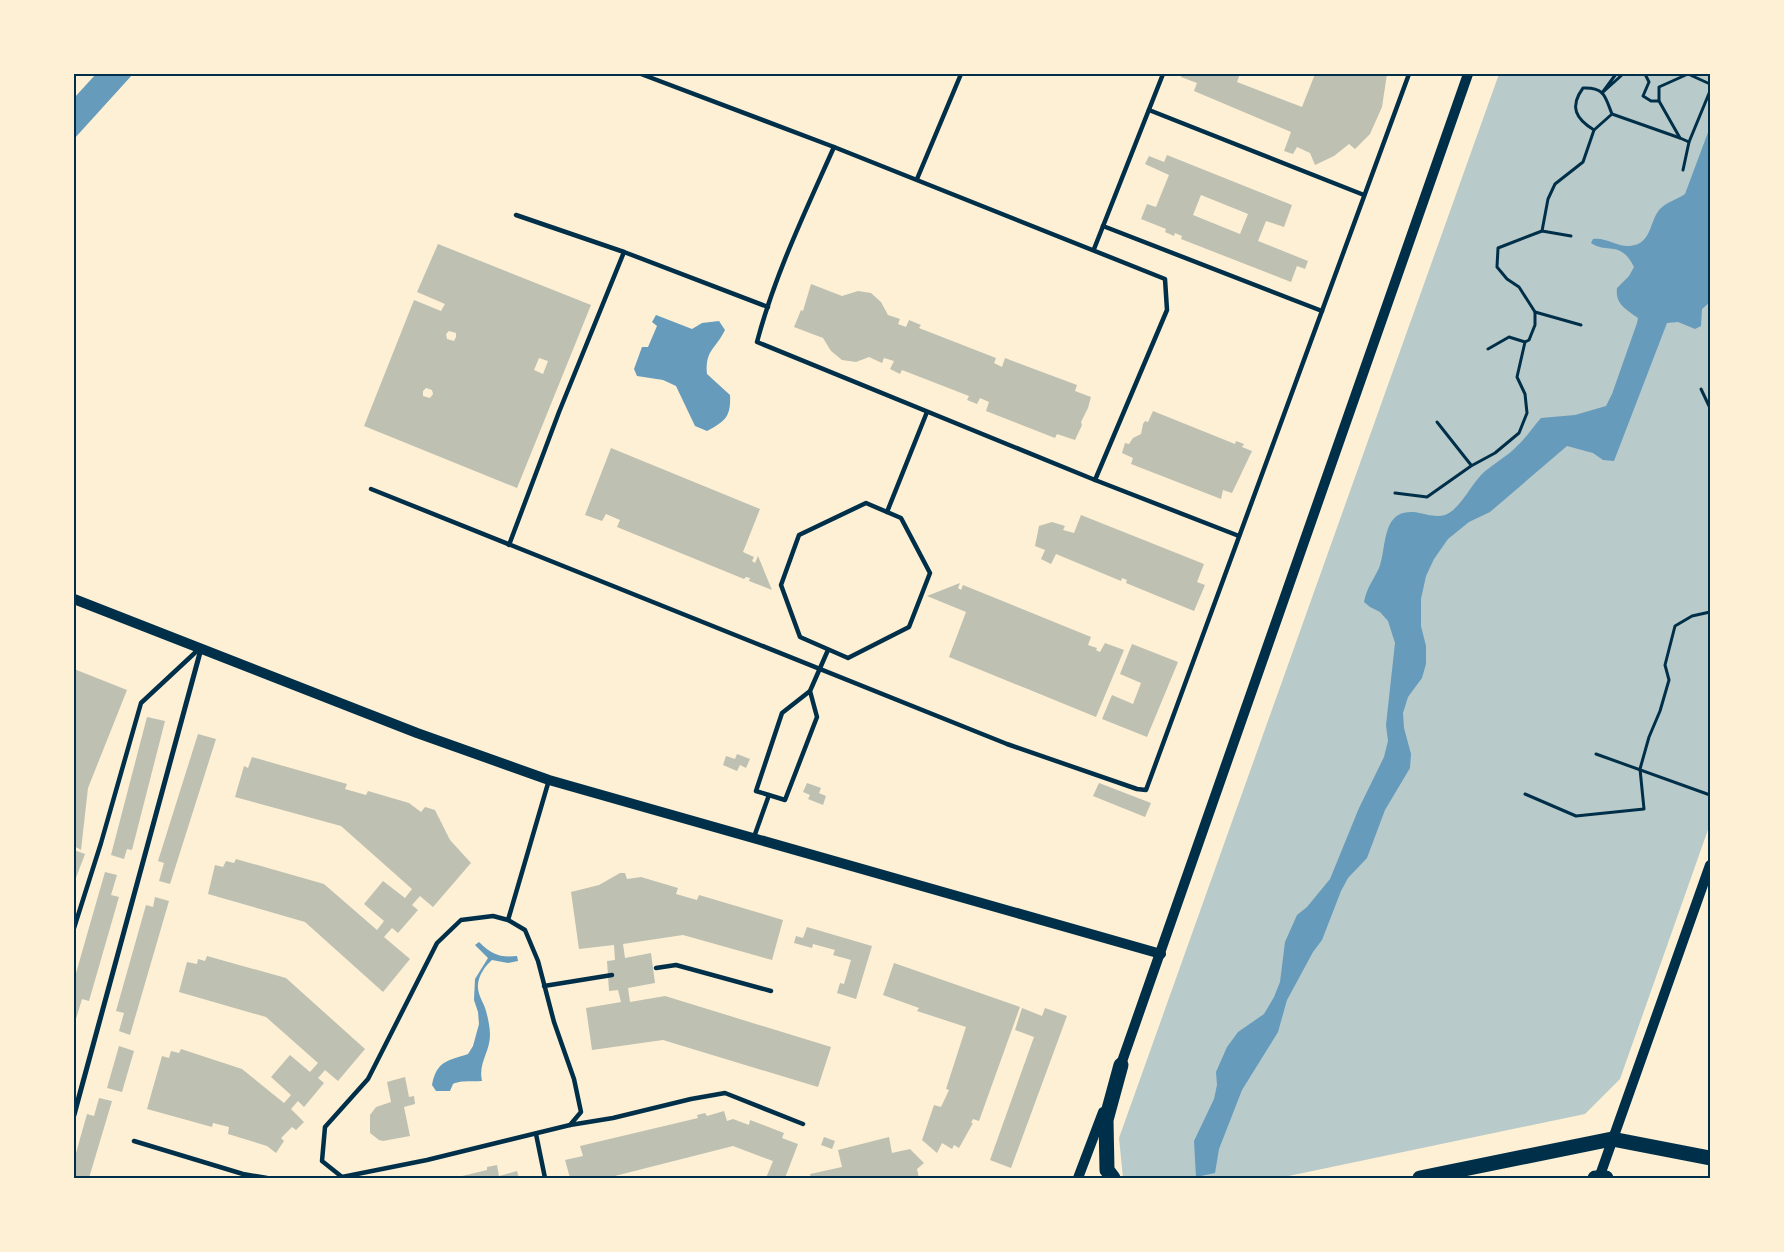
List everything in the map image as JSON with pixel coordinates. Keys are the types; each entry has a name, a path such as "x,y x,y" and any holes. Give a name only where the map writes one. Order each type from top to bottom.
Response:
{"main road":[{"path":"1113,1179 1107,1170 1106,1120 1121,1065"},
{"path":"1420,1179 1612,1139 1710,1158"}],"street":[{"path":"1078,1179 1161,954 1468,74"},
{"path":"74,599 417,733 549,780 1161,954"},
{"path":"74,1116 201,648"},
{"path":"1600,1178 1710,865"}],"lane":[{"path":"641,74 834,147 1165,279 1167,310 1095,480"},
{"path":"916,180 961,74"},
{"path":"1094,249 1163,74"},
{"path":"371,489 1007,744 1137,789 1146,790 1409,74"},
{"path":"1149,110 1364,195"},
{"path":"834,147 794,239 757,342 1239,537"},
{"path":"516,215 624,252 768,307"},
{"path":"1103,226 1322,311"},
{"path":"509,544 559,412 624,252"},
{"path":"887,512 927,412"},
{"path":"866,503 887,512 901,518 930,573 909,627 848,658 800,637 781,585 799,535 866,503"},
{"path":"74,928 141,703 201,648"},
{"path":"810,691 817,717 785,800 756,791 782,712 810,691 828,650"},
{"path":"508,920 549,780"},
{"path":"754,837 770,795"},
{"path":"570,1125 581,1112 574,1079 554,1022 538,961 525,930 508,920 493,916 461,920 437,944 368,1079 324,1127 322,1161 339,1178 427,1160 570,1125 613,1118 725,1093 803,1124"},
{"path":"656,968 676,965 771,991"},
{"path":"544,986 612,975"},
{"path":"536,1134 545,1179"},
{"path":"134,1141 267,1179"}],"path":[{"path":"1602,93 1616,74"},
{"path":"1602,93 1623,74"},
{"path":"1645,74 1649,82 1643,96 1659,101"},
{"path":"1680,138 1659,101 1659,87 1688,74 1710,84"},
{"path":"1594,130 1581,123 1576,112 1575,98 1583,88 1593,88 1602,93 1608,100 1612,114"},
{"path":"1683,170 1689,142 1710,91"},
{"path":"1542,231 1548,199 1555,184 1583,162 1594,130 1612,114"},
{"path":"1612,114 1689,142"},
{"path":"1395,494 1428,497 1471,466 1495,453 1519,433 1527,413 1525,394 1517,377 1525,342 1529,340 1535,325 1535,312 1519,287 1507,279 1497,267 1498,248 1542,231 1571,236"},
{"path":"1535,312 1581,325"},
{"path":"1488,349 1509,337 1525,342"},
{"path":"1701,389 1710,408"},
{"path":"1437,422 1471,466"},
{"path":"1525,794 1576,816 1644,809 1640,769 1648,737 1660,711 1669,680 1665,665 1674,626 1692,616 1710,612"},
{"path":"1596,754 1710,795"}],"shaded area":[{"path":"1499,74 1710,74 1710,824 1620,1079 1585,1114 1279,1178 1123,1178 1119,1138"}],"water":[{"path":"96,74 133,74 74,139 74,98"},
{"path":"1710,127 1710,302 1702,309 1701,326 1695,329 1678,322 1667,323 1614,461 1603,460 1593,453 1567,446 1490,512 1469,522 1448,539 1434,559 1426,576 1421,599 1421,626 1426,646 1426,664 1422,678 1408,697 1403,713 1404,728 1411,754 1410,768 1385,810 1367,858 1348,878 1341,891 1322,940 1287,1000 1278,1032 1242,1090 1219,1149 1215,1173 1196,1177 1194,1141 1214,1099 1217,1085 1216,1072 1227,1047 1238,1032 1264,1014 1274,997 1280,982 1285,942 1297,915 1307,907 1330,879 1359,808 1384,757 1388,741 1386,725 1395,643 1388,621 1380,612 1364,602 1368,588 1379,568 1390,524 1395,517 1403,513 1443,516 1452,511 1481,475 1513,450 1541,418 1575,415 1606,406 1637,323 1638,318 1622,306 1617,294 1617,288 1634,267 1619,250 1591,243 1593,239 1598,239 1630,246 1643,241 1661,208 1685,194"},
{"path":"656,315 692,329 702,323 719,321 725,330 709,355 707,374 730,395 730,408 723,421 707,431 695,426 676,386 663,380 637,376 634,369 642,347 648,347 657,326 652,322"},
{"path":"479,942 496,954 517,956 518,961 508,963 492,960 483,971 479,981 478,988 490,1032 481,1075 482,1081 460,1082 453,1084 450,1091 436,1091 432,1085 440,1066 449,1060 468,1054 473,1046 479,1024 474,1000 475,979 488,958 475,945"}],"building":[{"path":"1182,74 1240,74 1237,82 1302,107 1315,74 1387,74 1382,107 1370,134 1355,149 1349,144 1334,156 1315,165 1310,153 1297,147 1293,154 1284,151 1291,132 1194,91 1197,83 1181,77"},
{"path":"1167,155 1292,205 1284,227 1266,221 1258,241 1308,261 1305,269 1297,266 1291,282 1181,239 1182,236 1175,233 1174,236 1165,232 1166,229 1141,219 1147,204 1156,207 1169,175 1145,164 1149,156 1164,162","holes":["1201,195 1248,214 1240,234 1193,215"]},
{"path":"438,244 591,305 517,488 364,426 414,300 441,311 445,304 417,292","holes":["449,331 456,333 454,341 447,339 446,334","539,358 548,361 543,374 534,370","426,388 432,390 433,394 430,398 423,396"]},
{"path":"811,284 842,296 858,291 871,293 881,302 888,315 900,319 898,324 906,327 909,320 921,325 919,328 996,358 994,363 1002,367 1005,358 1077,385 1075,391 1091,397 1075,440 1057,434 1055,438 986,411 989,402 980,398 977,404 967,400 969,396 902,370 900,374 890,369 894,361 884,358 882,363 869,357 856,362 842,360 831,351 823,338 794,327 801,310 803,311"},
{"path":"1153,411 1235,444 1236,441 1244,444 1242,447 1252,451 1232,493 1223,490 1221,499 1131,464 1133,458 1122,453 1125,443 1129,444 1133,438 1141,434 1143,424 1145,421 1148,422"},
{"path":"611,448 760,509 743,552 754,557 752,561 755,563 758,556 772,590 749,581 750,578 744,579 617,527 620,520 606,514 602,521 585,515"},
{"path":"1081,515 1204,564 1197,582 1205,585 1194,611 1126,583 1127,580 1122,578 1121,581 1056,554 1051,564 1041,559 1045,550 1035,546 1039,526 1052,522 1065,526 1063,530 1074,533"},
{"path":"960,583 958,588 961,590 963,585 1091,637 1088,645 1097,648 1096,650 1100,652 1105,643 1124,650 1096,717 949,657 966,612 927,596"},
{"path":"1132,644 1178,662 1147,737 1102,719 1112,695 1133,704 1141,683 1120,674"},
{"path":"74,669 127,690 88,788 81,850 74,846"},
{"path":"147,717 165,721 132,850 127,849 124,859 111,855"},
{"path":"198,734 216,739 170,884 159,881 164,863 158,861"},
{"path":"737,754 750,759 746,768 740,765 737,771 723,765 726,756 735,759"},
{"path":"252,757 347,784 345,789 366,795 368,791 409,803 421,812 425,807 435,810 450,840 471,863 433,907 420,896 412,905 418,910 398,933 392,928 384,937 410,959 383,992 305,922 208,894 215,865 223,867 226,861 234,863 236,859 324,884 377,930 384,921 364,904 383,881 405,898 412,889 341,826 235,797 244,766 248,768"},
{"path":"807,783 821,788 819,793 826,796 823,805 808,799 810,795 803,792"},
{"path":"1099,783 1151,803 1145,817 1093,796"},
{"path":"74,850 85,854 74,883"},
{"path":"105,872 117,875 111,895 119,897 89,1001 82,999 76,1019 74,1018 74,980"},
{"path":"620,873 625,873 627,879 641,877 678,888 676,894 697,900 699,895 783,920 772,960 683,935 623,944 625,958 651,953 655,983 628,988 630,1002 665,996 831,1047 818,1087 663,1040 592,1050 586,1008 621,1002 618,990 609,991 607,961 615,960 614,945 579,949 571,892 599,885"},
{"path":"155,897 169,901 130,1035 119,1031 124,1013 116,1011 146,905 153,907"},
{"path":"807,927 872,946 856,999 837,993 840,983 844,984 851,960 833,955 835,950 813,944 812,948 794,943 796,936 803,938"},
{"path":"207,956 286,978 365,1049 338,1081 325,1070 318,1078 324,1083 304,1107 298,1101 291,1109 304,1122 296,1130 292,1127 281,1138 284,1141 276,1153 267,1146 228,1134 229,1127 213,1123 212,1127 147,1109 162,1056 169,1058 171,1051 179,1053 181,1049 242,1069 284,1103 291,1095 271,1077 290,1055 310,1072 318,1063 266,1017 179,992 187,962 197,964 198,959 205,961"},
{"path":"894,963 1020,1007 979,1121 973,1119 959,1148 954,1145 952,1149 942,1143 937,1153 922,1140 934,1105 941,1107 949,1090 946,1089 966,1027 917,1011 919,1008 883,995"},
{"path":"1022,1008 1042,1016 1045,1008 1067,1016 1011,1168 990,1160 1034,1037 1015,1030"},
{"path":"119,1046 134,1051 122,1092 107,1088"},
{"path":"405,1077 409,1097 414,1096 415,1104 404,1107 410,1136 379,1140 370,1133 370,1115 376,1107 391,1102 387,1082"},
{"path":"99,1098 112,1101 89,1178 74,1178 74,1160 87,1114 94,1116"},
{"path":"724,1111 727,1121 733,1119 749,1125 750,1120 784,1133 782,1138 798,1144 785,1178 766,1178 773,1161 733,1146 607,1178 570,1178 565,1160 583,1156 580,1146 698,1118 697,1115 705,1113 707,1116"},
{"path":"824,1137 835,1141 832,1149 821,1145"},
{"path":"889,1137 892,1153 910,1149 924,1163 917,1169 919,1178 811,1178 810,1174 842,1167 838,1150"},
{"path":"497,1165 499,1176 517,1171 519,1178 454,1178 487,1170 487,1167"}]}
